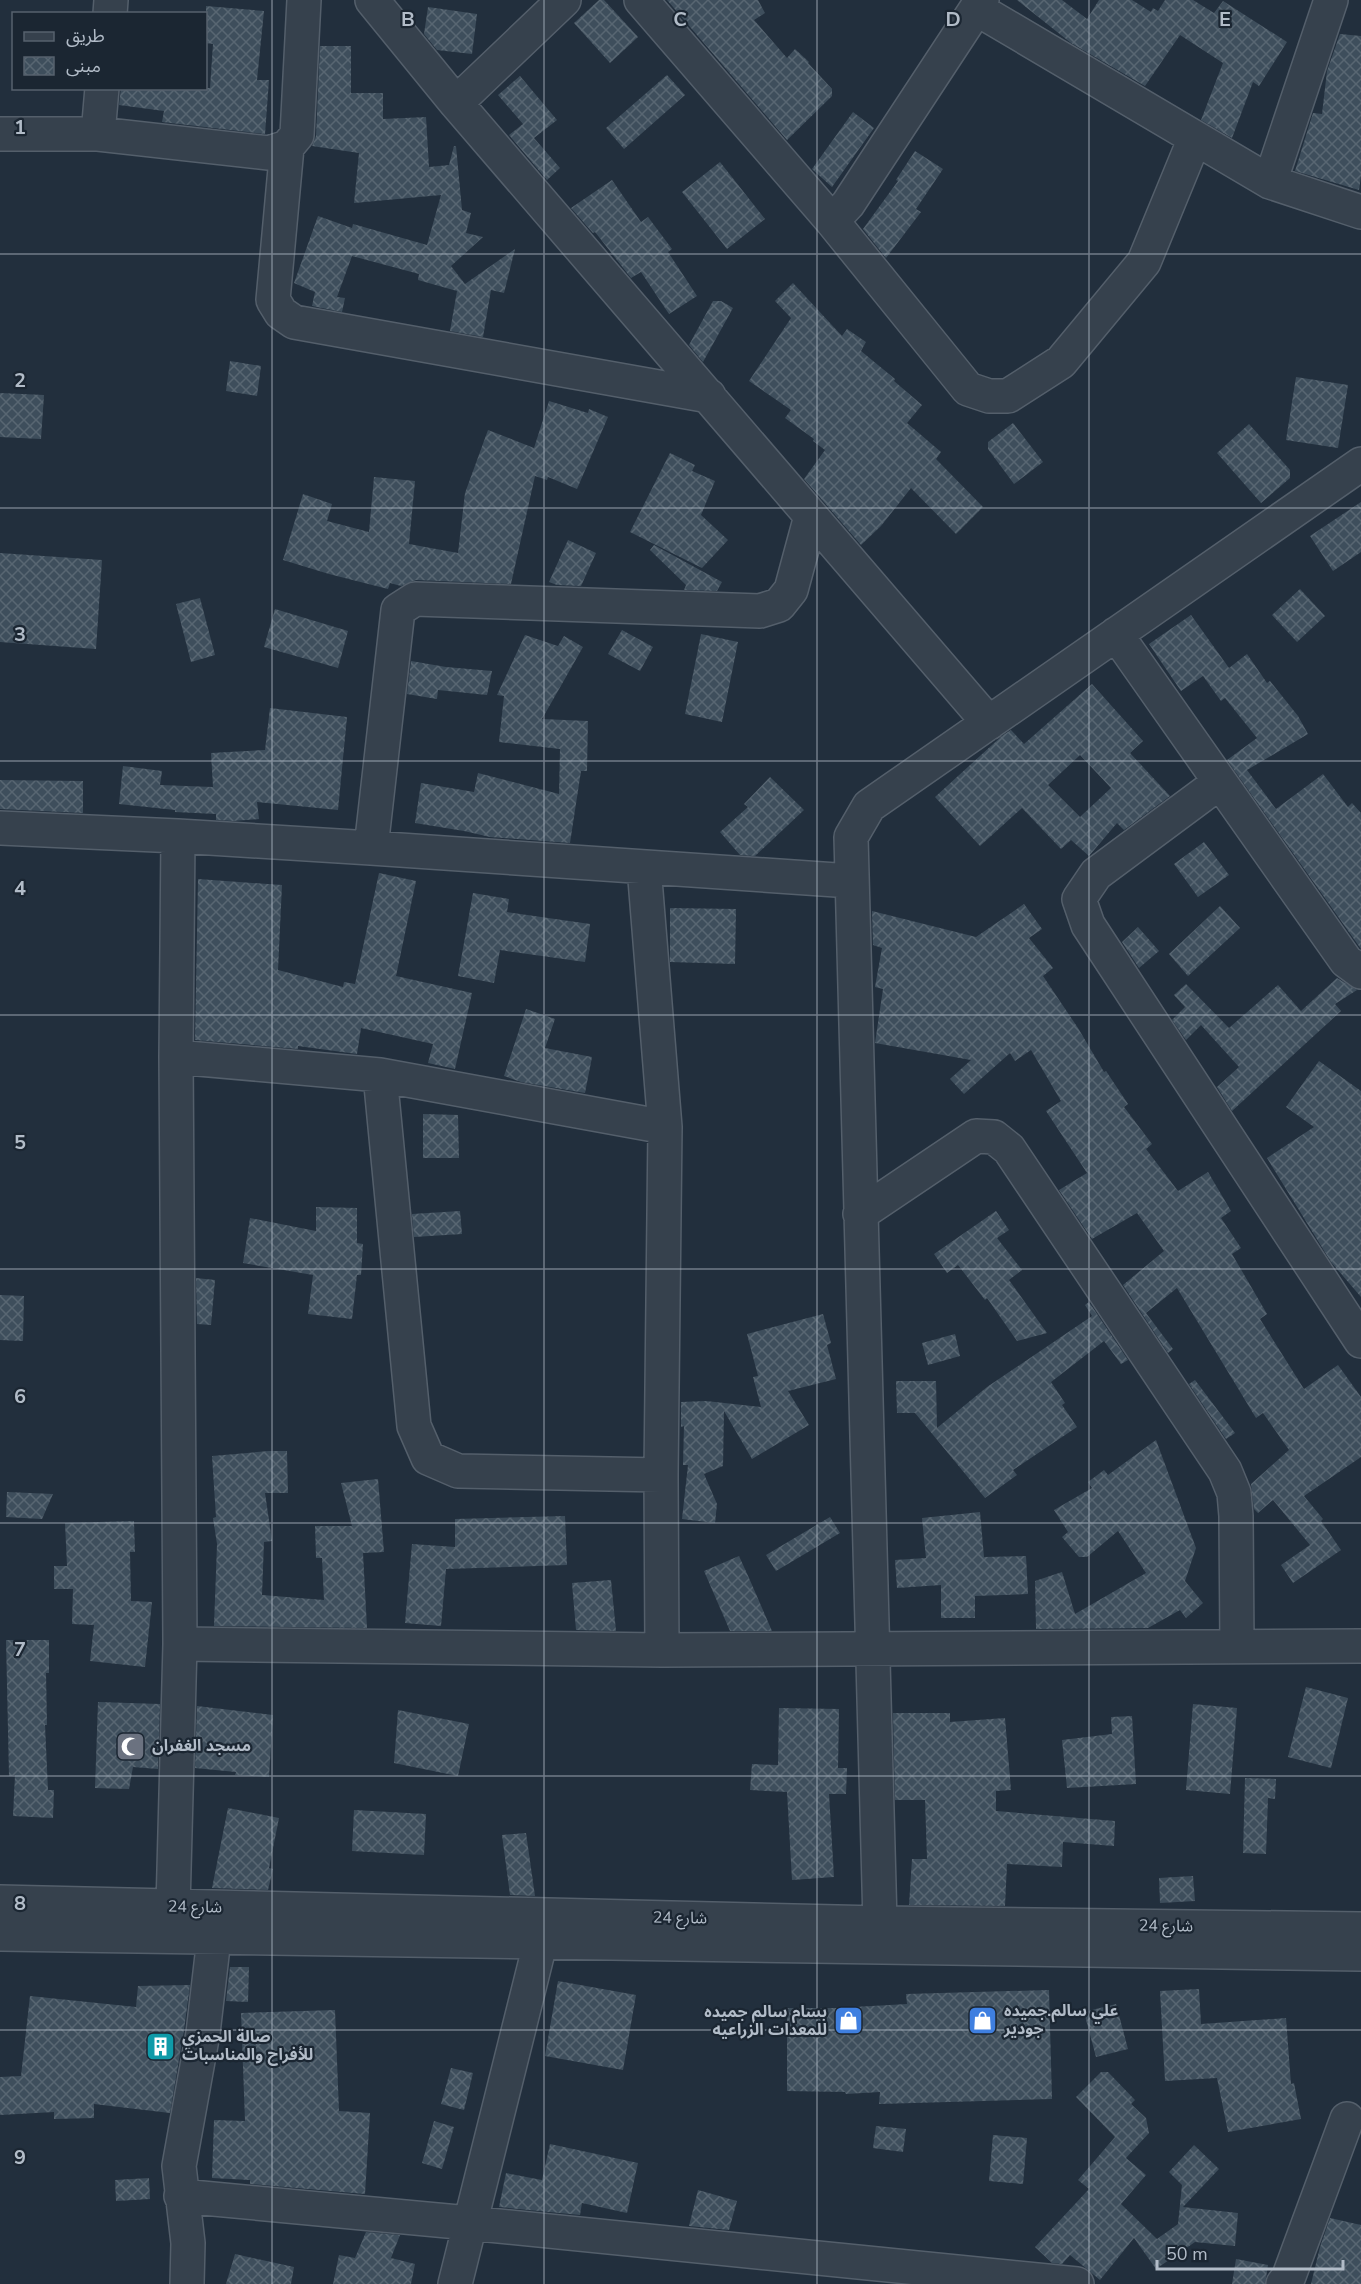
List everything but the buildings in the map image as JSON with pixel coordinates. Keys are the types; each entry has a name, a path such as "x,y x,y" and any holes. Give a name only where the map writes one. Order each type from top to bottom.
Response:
{"street":[{"path":"0,134 98,134 270,153 287,147 297,135 304,0"},
{"path":"372,0 456,103 989,723"},
{"path":"456,103 564,0"},
{"path":"641,0 832,221 968,388 989,396 1008,396 1061,362 1144,262 1195,138"},
{"path":"1269,182 1331,0"},
{"path":"832,221 848,204 980,4 1269,182 1361,212"},
{"path":"98,134 102,90"},
{"path":"287,147 273,300 281,314 294,322 709,396"},
{"path":"880,1923 851,837 869,806 1361,464"},
{"path":"371,848 398,610 415,599 760,611 779,605 791,590 811,516"},
{"path":"1116,634 1346,961 1361,972"},
{"path":"1220,782 1096,874 1079,900 1088,925 1361,1341"},
{"path":"0,828 371,848 851,881"},
{"path":"173,1907 180,1644 176,1057 178,836"},
{"path":"644,867 665,1127 661,1475 662,1650"},
{"path":"176,1057 380,1075 665,1127"},
{"path":"380,1075 414,1426 428,1458 458,1472 661,1475"},
{"path":"860,1214 976,1136 994,1137 1009,1149 1225,1471 1234,1493 1236,1516 1237,1646"},
{"path":"180,1644 662,1650 1361,1646"},
{"name":"شارع 24","path":"0,1902 173,1907 545,1930 1361,1954"},
{"name":"شارع 24","path":"0,1934 214,1938 880,1923 1361,1929"},
{"path":"455,2284 545,1930"},
{"path":"187,2284 188,2243 179,2166 203,2033 214,1938"},
{"path":"1283,2284 1289,2276 1347,2119"},
{"path":"182,2196 1077,2284"}],"place":[{"name":"مسجد الغفران","path":"131,1746"},
{"name":"علي سالم.جميده جودير","path":"983,2020"},
{"name":"بسام سالم جميده للمعدات الزراعيه","path":"848,2021"},
{"name":"صالة الحمزي للأفراح والمناسبات","path":"161,2046"}]}
